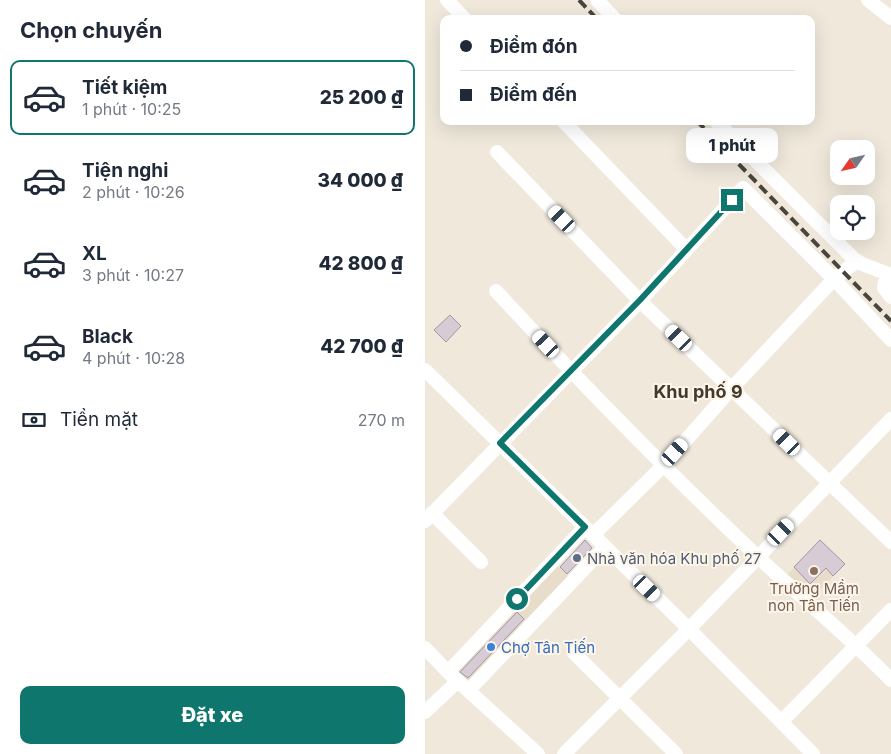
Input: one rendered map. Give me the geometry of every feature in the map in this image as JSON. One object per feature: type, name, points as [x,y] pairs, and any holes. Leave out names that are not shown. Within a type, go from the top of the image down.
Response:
[{"type":"street","points":[[447,0],[461,15]]},
{"type":"street","points":[[597,0],[611,15]]},
{"type":"street","points":[[868,0],[891,18]]},
{"type":"street","points":[[567,125],[686,249]]},
{"type":"street","points":[[720,125],[857,261],[891,275],[885,282],[884,288],[891,297]]},
{"type":"street","points":[[497,152],[640,300],[891,542]]},
{"type":"street","points":[[481,562],[429,517],[640,300],[743,188],[834,279],[891,340]]},
{"type":"street","points":[[458,681],[589,531],[664,465],[731,389],[834,279],[857,261]]},
{"type":"street","points":[[496,291],[570,371],[664,465],[757,556],[891,680]]},
{"type":"street","points":[[425,370],[782,721],[813,754]]},
{"type":"street","points":[[564,754],[689,629],[757,556],[891,419]]},
{"type":"street","points":[[425,712],[605,547]]},
{"type":"street","points":[[782,721],[891,610]]},
{"type":"street","points":[[425,648],[538,754]]},
{"type":"street","points":[[574,653],[676,754]]},
{"type":"shaded area","name":"Trường Mầm non Tân Tiến","points":[[820,540],[845,564],[812,598],[787,575]]},
{"type":"shaded area","name":"Chợ Tân Tiến","points":[[558,566],[569,577],[468,684],[455,671]]},
{"type":"building","points":[[450,315],[461,326],[446,342],[434,330]]},
{"type":"building","name":"Nhà văn hóa Khu phố 27","points":[[585,540],[592,548],[567,574],[560,567]]},
{"type":"building","name":"Trường Mầm non Tân Tiến","points":[[820,540],[845,564],[833,576],[826,568],[810,584],[794,567]]},
{"type":"building","points":[[517,612],[524,619],[468,678],[460,672]]},
{"type":"railway","points":[[579,0],[593,15]]},
{"type":"railway","points":[[701,125],[891,321]]},
{"type":"place","name":"Nhà văn hóa Khu phố 27","points":[[577,558]]},
{"type":"place","name":"Trường Mầm non Tân Tiến","points":[[814,571]]},
{"type":"place","name":"Chợ Tân Tiến","points":[[491,647]]},
{"type":"district","name":"Khu phố 9","points":[[698,391]]},
{"type":"route","points":[[517,599],[585,527],[500,443],[640,300],[732,200]]}]
